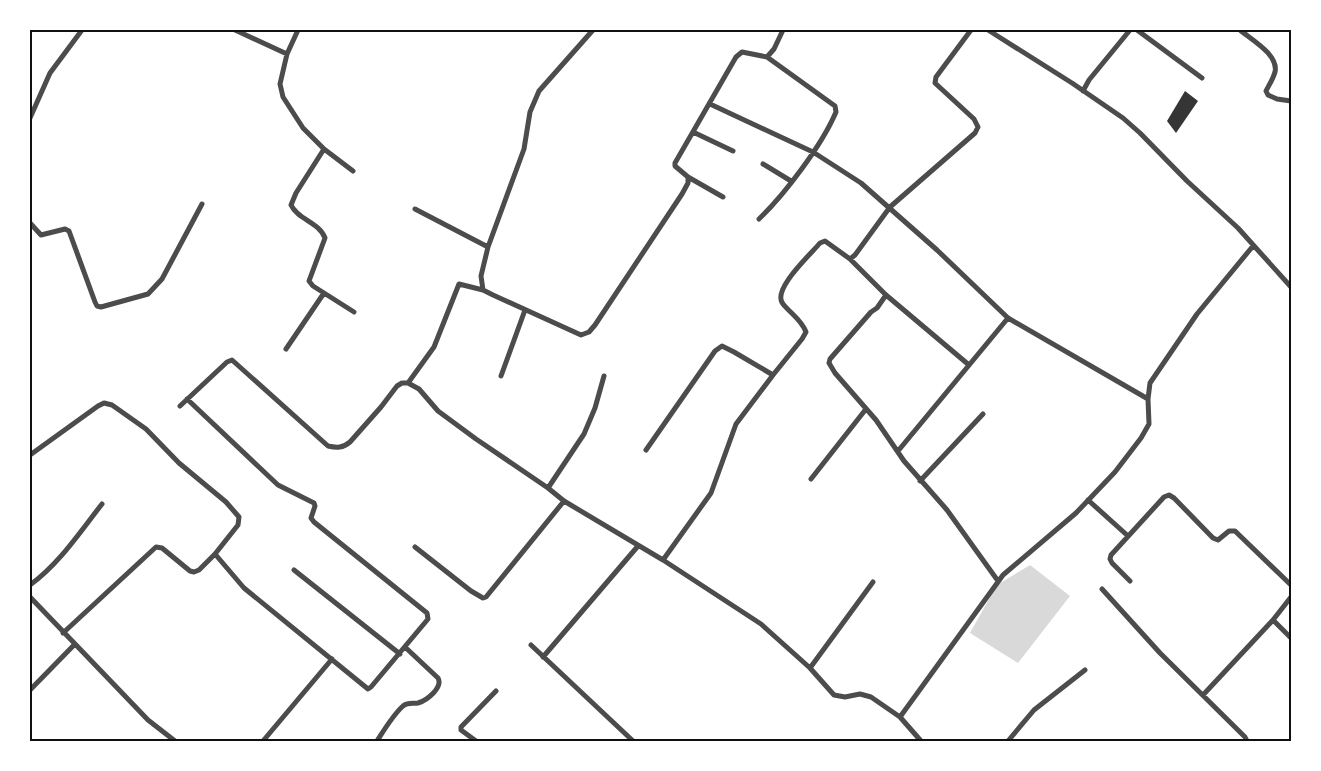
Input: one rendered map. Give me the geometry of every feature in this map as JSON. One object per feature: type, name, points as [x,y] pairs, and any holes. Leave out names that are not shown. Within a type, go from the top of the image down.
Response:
[{"type":"street","points":[[30,118],[50,73],[82,30]]},
{"type":"street","points":[[235,30],[287,54]]},
{"type":"street","points":[[298,30],[287,54],[280,84],[284,97],[303,128],[324,149],[353,172]]},
{"type":"street","points":[[483,290],[480,276],[488,247],[524,150],[530,112],[539,91],[593,30]]},
{"type":"street","points":[[767,57],[774,49],[783,30]]},
{"type":"street","points":[[850,259],[890,208],[975,134],[978,127],[974,119],[934,83],[936,77],[972,30]]},
{"type":"street","points":[[988,30],[1113,111],[1140,133],[1186,181],[1238,228],[1291,287]]},
{"type":"street","points":[[1083,91],[1089,80],[1130,30]]},
{"type":"street","points":[[1137,30],[1202,78]]},
{"type":"street","points":[[1240,30],[1269,54],[1274,61],[1275,71],[1266,91],[1268,95],[1277,99],[1291,100]]},
{"type":"street","points":[[723,197],[688,177],[675,166],[675,163],[736,57],[742,52],[767,57],[835,106],[836,112],[813,152],[773,206],[759,219]]},
{"type":"street","points":[[710,104],[813,152],[861,183],[1008,318],[1148,399]]},
{"type":"street","points":[[693,132],[733,151]]},
{"type":"street","points":[[324,149],[296,193],[291,205],[294,210],[318,227],[323,232],[325,238],[309,281],[313,286],[354,312]]},
{"type":"street","points":[[763,164],[791,181]]},
{"type":"street","points":[[408,382],[434,347],[459,284],[483,290],[581,334],[589,332],[682,194],[688,183],[688,177]]},
{"type":"street","points":[[30,223],[41,235],[64,229],[69,231],[95,302],[97,306],[101,307],[148,294],[156,286],[162,279],[202,204]]},
{"type":"street","points":[[415,209],[488,247]]},
{"type":"street","points":[[663,560],[711,493],[736,424],[806,332],[802,323],[782,303],[780,297],[784,286],[820,243],[825,241],[850,259],[886,296],[969,365]]},
{"type":"street","points":[[900,717],[1003,575],[1076,513],[1114,472],[1141,438],[1149,424],[1148,399],[1150,383],[1192,322],[1253,246]]},
{"type":"street","points":[[286,349],[324,293]]},
{"type":"street","points":[[886,296],[829,362],[835,373],[876,420],[920,481],[947,510],[998,581]]},
{"type":"street","points":[[501,376],[525,310]]},
{"type":"street","points":[[898,451],[1008,318]]},
{"type":"street","points":[[646,450],[715,351],[722,346],[773,375]]},
{"type":"street","points":[[180,406],[227,362],[232,360],[328,446],[337,448],[346,446],[397,386],[408,382],[419,389],[438,410],[476,439],[564,501],[663,560],[761,624],[810,668],[834,695],[845,697],[860,694],[871,697],[900,717],[921,741]]},
{"type":"street","points":[[548,488],[584,434],[595,408],[604,376]]},
{"type":"street","points":[[188,399],[278,485],[314,503],[315,506],[311,518],[314,522],[427,613],[428,620],[406,648],[372,687],[368,689],[244,588],[215,554]]},
{"type":"street","points":[[30,455],[98,406],[104,404],[112,405],[146,429],[179,463],[235,511],[239,517],[238,525],[200,570],[194,572],[190,570],[162,548],[156,547],[64,633]]},
{"type":"street","points":[[811,479],[866,409]]},
{"type":"street","points":[[920,481],[983,414]]},
{"type":"street","points":[[1130,581],[1112,564],[1111,555],[1164,497],[1169,495],[1213,538],[1218,540],[1229,531],[1235,531],[1291,585]]},
{"type":"street","points":[[1088,500],[1128,536]]},
{"type":"street","points":[[415,547],[471,591],[483,598],[486,597],[564,501]]},
{"type":"street","points":[[30,585],[56,562],[102,504]]},
{"type":"street","points":[[543,657],[638,546]]},
{"type":"street","points":[[294,570],[400,654]]},
{"type":"street","points":[[810,668],[873,582]]},
{"type":"street","points":[[1102,589],[1160,653],[1247,741]]},
{"type":"street","points":[[30,597],[148,720],[175,741]]},
{"type":"street","points":[[1203,695],[1273,620],[1291,597]]},
{"type":"street","points":[[1273,620],[1291,638]]},
{"type":"street","points":[[30,690],[74,645]]},
{"type":"street","points":[[531,645],[630,740]]},
{"type":"street","points":[[376,741],[401,708],[407,704],[416,704],[425,700],[439,686],[438,678],[406,648]]},
{"type":"street","points":[[264,741],[332,659]]},
{"type":"street","points":[[1008,741],[1034,710],[1085,670]]},
{"type":"street","points":[[476,741],[462,730],[461,727],[496,691]]},
{"type":"shaded area","points":[[1030,565],[1070,596],[1018,663],[970,633],[997,585]]},
{"type":"building","points":[[1185,91],[1198,101],[1176,133],[1167,121]]}]
